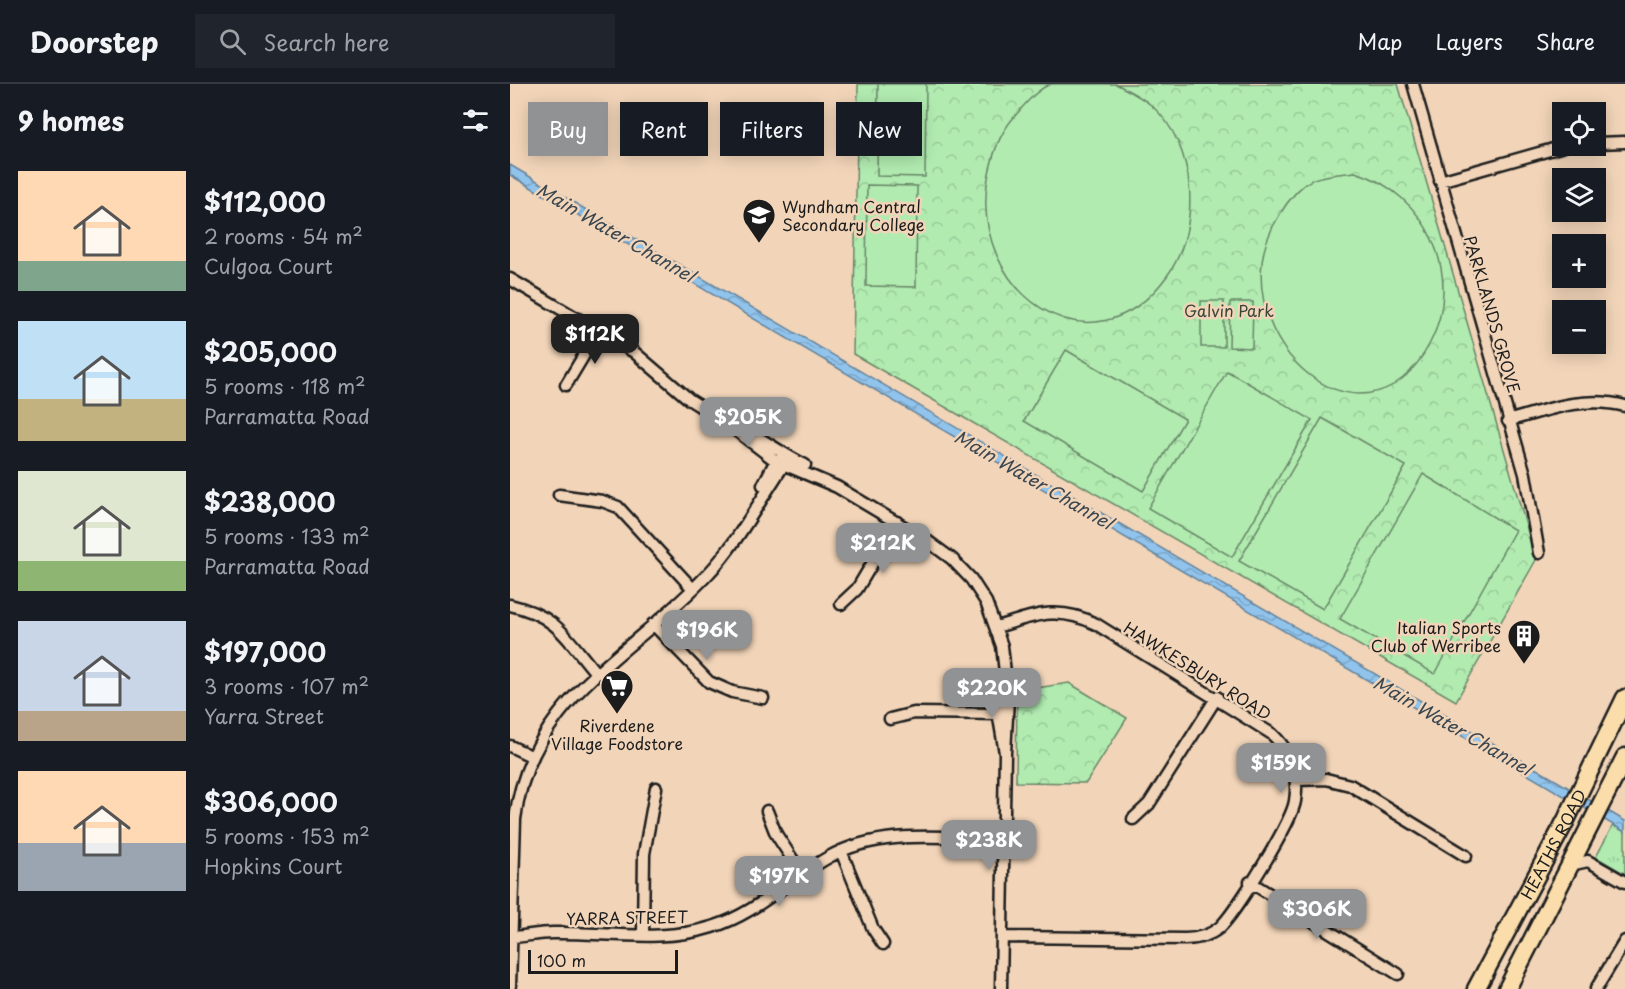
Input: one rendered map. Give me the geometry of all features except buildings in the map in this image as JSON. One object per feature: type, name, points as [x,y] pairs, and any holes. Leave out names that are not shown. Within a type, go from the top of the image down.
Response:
[{"type":"main road","name":"HEATHS ROAD","points":[[1476,989],[1566,820],[1625,698]]},
{"type":"main road","name":"HEATHS ROAD","points":[[1508,989],[1625,757]]},
{"type":"street","name":"PARKLANDS GROVE","points":[[1413,84],[1525,474],[1539,553]]},
{"type":"street","points":[[1606,142],[1625,142]]},
{"type":"street","points":[[1440,181],[1552,149]]},
{"type":"street","points":[[510,279],[634,352],[690,400],[725,422],[774,446],[781,460],[811,468],[837,487],[942,550],[962,569],[978,589],[997,627],[1004,659],[1005,684],[1002,714],[1005,753],[1001,989]]},
{"type":"street","points":[[566,385],[599,330]]},
{"type":"street","points":[[1508,421],[1566,404],[1586,402],[1625,406]]},
{"type":"street","points":[[511,985],[515,819],[520,788],[531,756],[559,712],[596,674],[693,589],[719,562],[754,508],[781,460]]},
{"type":"street","points":[[558,495],[602,501],[618,507],[693,589]]},
{"type":"street","points":[[841,604],[856,589],[897,522]]},
{"type":"street","points":[[510,605],[534,610],[548,618],[596,674]]},
{"type":"street","name":"HAWKESBURY ROAD","points":[[997,627],[1048,613],[1077,615],[1217,698],[1278,739],[1291,759],[1296,780],[1295,802],[1290,817],[1225,922],[1210,933],[1198,938],[1002,937]]},
{"type":"street","points":[[653,624],[710,682],[732,692],[763,698]]},
{"type":"street","points":[[1133,819],[1149,804],[1217,698]]},
{"type":"street","points":[[890,719],[914,713],[1002,714]]},
{"type":"street","points":[[510,746],[531,756]]},
{"type":"street","points":[[1296,780],[1326,779],[1350,785],[1466,856]]},
{"type":"street","points":[[643,934],[644,854],[656,788]]},
{"type":"street","points":[[766,810],[776,834],[802,874]]},
{"type":"street","name":"YARRA STREET","points":[[513,932],[688,933],[723,923],[841,851],[869,842],[893,839],[1003,839]]},
{"type":"street","points":[[841,851],[873,929],[883,944]]},
{"type":"street","points":[[1570,865],[1588,861],[1625,882]]},
{"type":"street","points":[[1251,882],[1398,974]]},
{"type":"street","points":[[1596,989],[1625,941]]},
{"type":"green space","name":"Galvin Park","points":[[858,84],[1398,84],[1536,560],[1456,701],[853,354],[857,156],[922,156],[922,102],[858,102]]},
{"type":"green space","points":[[878,84],[926,84],[925,177],[877,176],[877,156],[922,156],[922,102],[878,102]]},
{"type":"green space","points":[[1052,84],[1116,84],[1151,105],[1166,122],[1178,142],[1186,164],[1189,188],[1186,235],[1178,257],[1167,276],[1137,307],[1104,321],[1072,321],[1042,308],[1016,286],[997,255],[987,219],[988,178],[994,153],[1004,131],[1026,103],[1041,89]]},
{"type":"green space","points":[[1355,172],[1380,183],[1402,198],[1419,217],[1432,240],[1440,265],[1443,291],[1440,317],[1430,343],[1401,379],[1368,393],[1334,389],[1302,369],[1278,338],[1264,300],[1263,257],[1286,204],[1309,181],[1329,175]]},
{"type":"green space","points":[[867,185],[917,186],[916,287],[866,286]]},
{"type":"green space","points":[[1201,301],[1224,301],[1224,347],[1201,347]]},
{"type":"green space","points":[[1230,302],[1253,302],[1252,348],[1229,347]]},
{"type":"green space","points":[[1066,350],[1185,419],[1143,491],[1024,421]]},
{"type":"green space","points":[[1227,371],[1312,420],[1232,557],[1148,508]]},
{"type":"green space","points":[[1322,418],[1406,466],[1323,609],[1239,561]]},
{"type":"green space","points":[[1423,474],[1515,530],[1435,674],[1340,619]]},
{"type":"green space","points":[[1069,683],[1127,718],[1086,783],[1016,782],[1017,691]]},
{"type":"green space","points":[[1613,825],[1625,832],[1625,874],[1596,857]]},
{"type":"water","name":"Main Water Channel","points":[[510,165],[1625,821],[1625,832],[510,175]]},
{"type":"place","name":"Wyndham Central Secondary College","points":[[759,244]]},
{"type":"place","name":"Italian Sports Club of Werribee","points":[[1524,665]]},
{"type":"place","name":"Riverdene Village Foodstore","points":[[617,715]]}]
